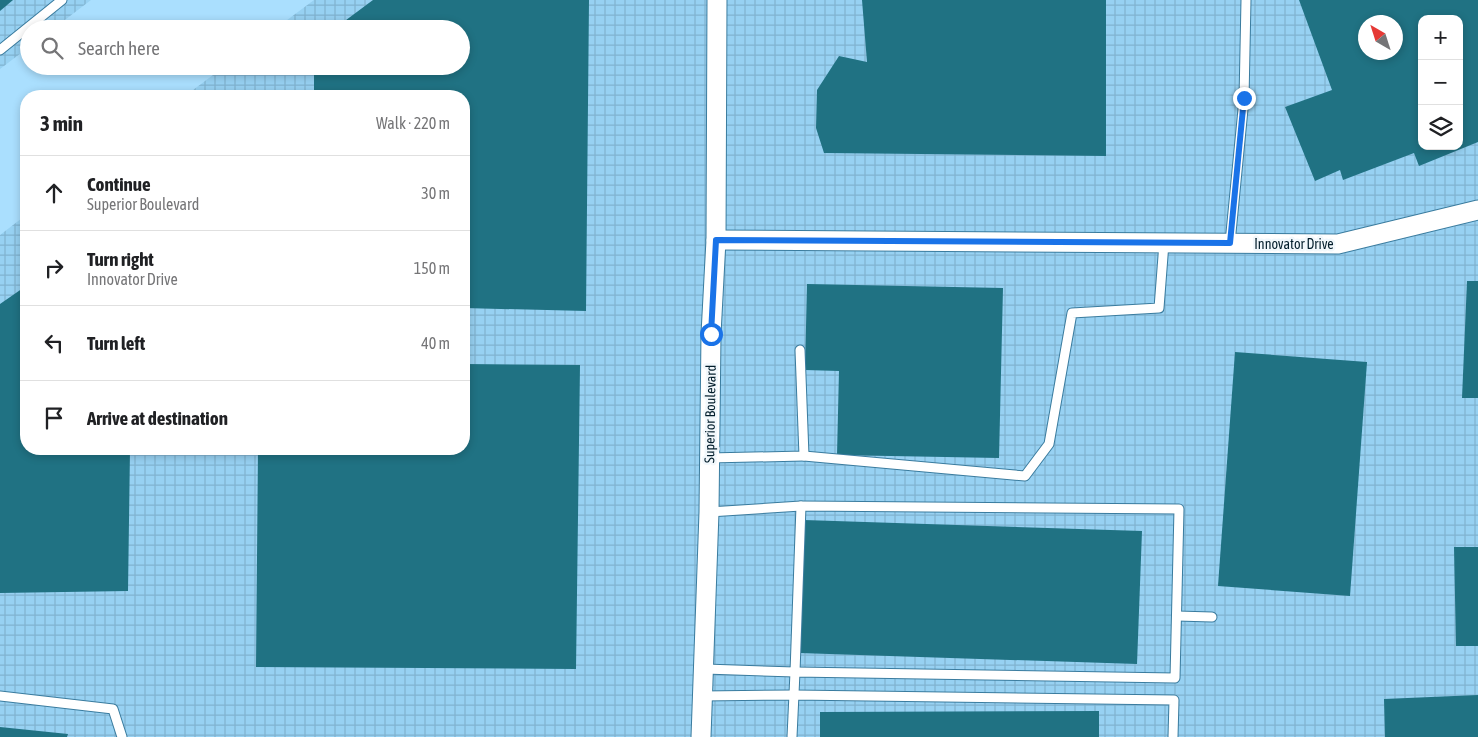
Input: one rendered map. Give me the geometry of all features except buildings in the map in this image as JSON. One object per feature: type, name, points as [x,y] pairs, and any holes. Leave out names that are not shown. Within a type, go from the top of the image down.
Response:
[{"type":"street","name":"Superior Boulevard","points":[[701,737],[710,512],[711,334],[716,240],[717,0]]},
{"type":"street","name":"Innovator Drive","points":[[716,240],[1338,244],[1478,210]]},
{"type":"lane","points":[[37,20],[62,0]]},
{"type":"lane","points":[[1230,243],[1244,98],[1246,0]]},
{"type":"lane","points":[[0,50],[20,34]]},
{"type":"lane","points":[[709,458],[804,456],[1025,476],[1049,444],[1072,313],[1159,308],[1164,243]]},
{"type":"lane","points":[[800,350],[804,456]]},
{"type":"lane","points":[[705,669],[1175,678],[1177,616],[1179,509],[801,506],[710,512]]},
{"type":"lane","points":[[792,737],[801,506]]},
{"type":"lane","points":[[1177,616],[1212,617]]},
{"type":"lane","points":[[702,696],[794,695],[1174,700],[1173,737]]},
{"type":"lane","points":[[0,696],[113,709],[122,737]]},
{"type":"shaded area","points":[[0,0],[91,0],[65,20],[20,20],[20,54],[0,69]]},
{"type":"shaded area","points":[[314,0],[1478,0],[1478,737],[0,737],[0,235],[20,220],[20,455],[470,455],[470,90],[193,90],[213,75],[470,75],[470,20],[287,20]]},
{"type":"route","points":[[711,334],[716,240],[1230,243],[1244,98]]}]
